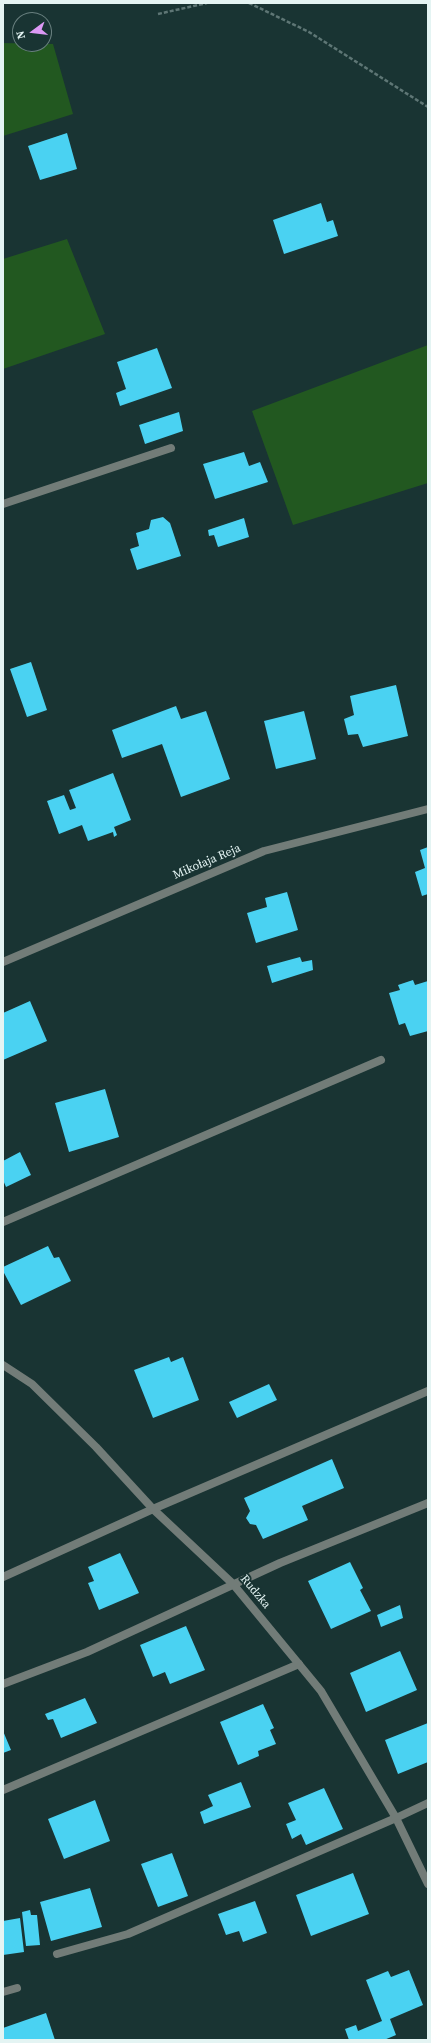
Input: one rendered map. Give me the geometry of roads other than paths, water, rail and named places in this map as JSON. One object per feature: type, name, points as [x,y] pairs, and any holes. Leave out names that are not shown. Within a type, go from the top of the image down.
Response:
[{"type":"street","points":[[3,504],[172,448]]},
{"type":"street","name":"Mikołaja Reja","points":[[3,962],[264,850],[428,808]]},
{"type":"street","points":[[3,1222],[381,1060]]},
{"type":"street","name":"Rudzka","points":[[3,1365],[32,1384],[96,1447],[154,1509],[234,1584],[321,1691],[396,1818],[428,1884]]},
{"type":"street","points":[[3,1577],[154,1509],[428,1391]]},
{"type":"street","points":[[3,1684],[87,1652],[234,1584],[428,1504]]},
{"type":"street","points":[[3,1790],[299,1664]]},
{"type":"street","points":[[57,1954],[128,1934],[428,1803]]},
{"type":"street","points":[[3,1992],[17,1988]]}]
